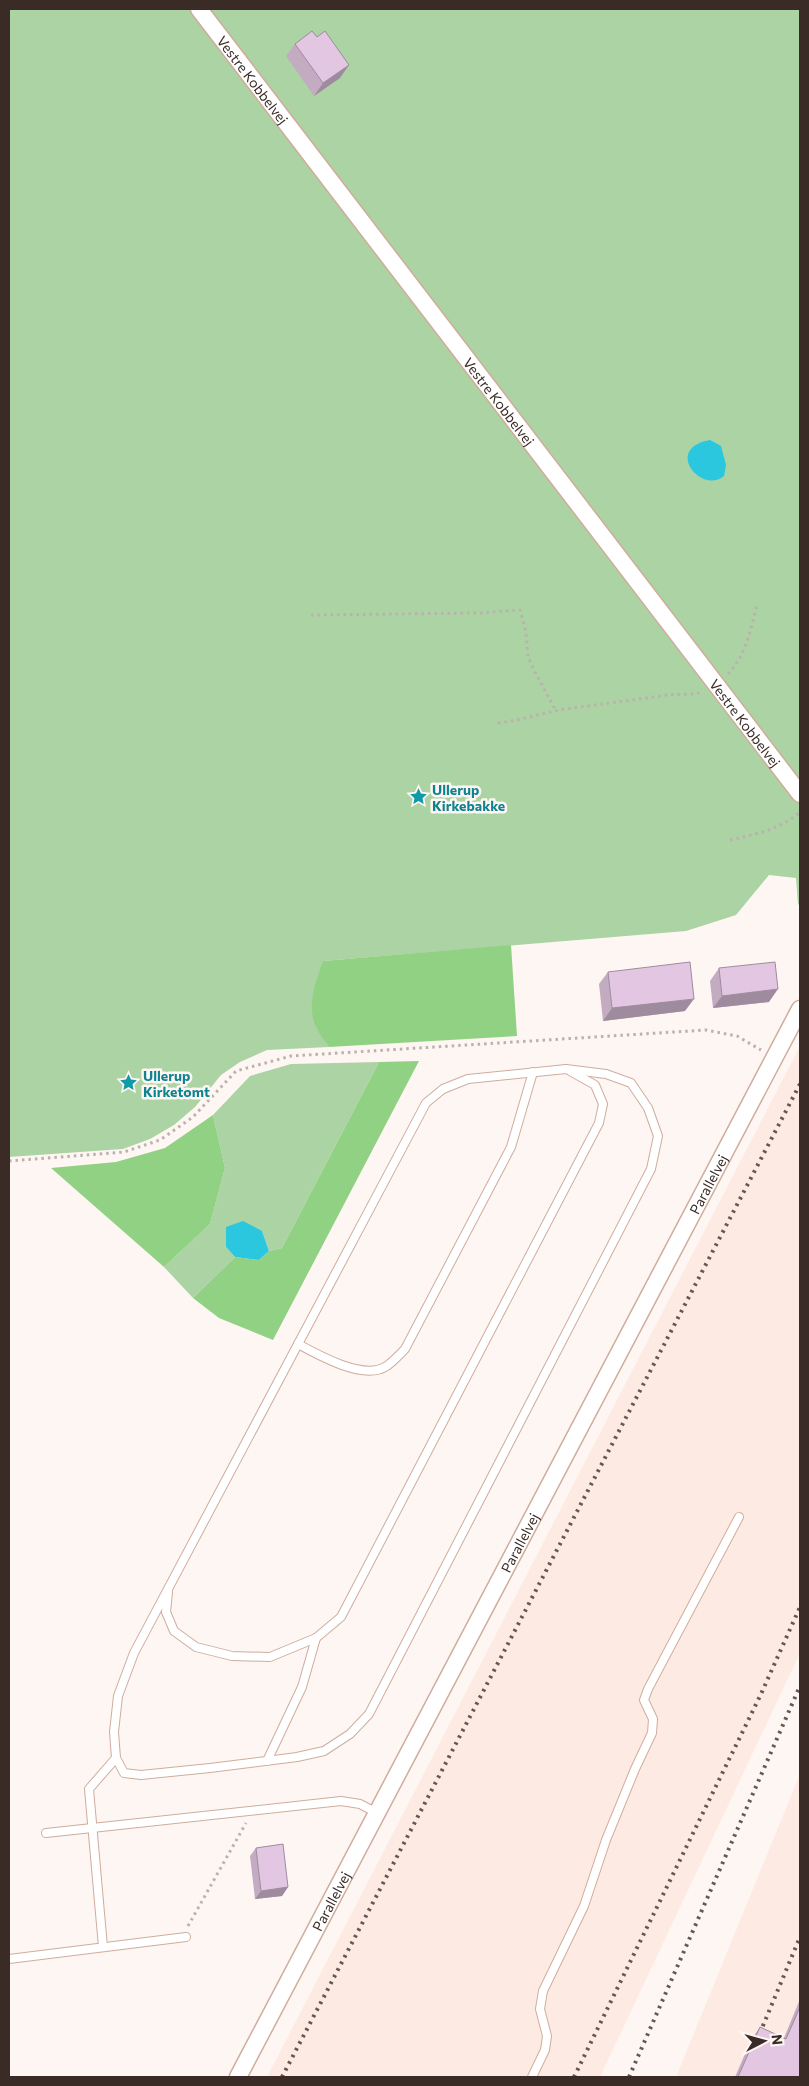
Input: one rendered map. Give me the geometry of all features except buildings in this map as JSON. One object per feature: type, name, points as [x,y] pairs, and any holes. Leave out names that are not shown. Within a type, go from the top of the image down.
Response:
[{"type":"street","name":"Vestre Kobbelvej","points":[[199,9],[800,794]]},
{"type":"street","name":"Parallelvej","points":[[238,2077],[257,2031],[377,1813],[800,1009]]},
{"type":"lane","points":[[168,1588],[166,1612],[174,1631],[196,1647],[232,1656],[270,1657],[316,1638],[341,1617],[600,1122],[603,1104],[596,1085],[566,1069]]},
{"type":"lane","points":[[566,1069],[606,1074],[631,1083],[648,1108],[658,1136],[651,1169],[369,1714],[350,1734],[324,1751],[267,1761],[141,1775],[124,1773],[116,1758],[114,1732],[118,1696],[134,1653],[426,1103],[443,1089],[468,1079],[532,1072],[566,1069]]},
{"type":"lane","points":[[298,1344],[330,1361],[360,1371],[384,1368],[405,1349],[511,1148],[532,1072]]},
{"type":"lane","points":[[532,2077],[545,2050],[547,2036],[540,2009],[543,1991],[584,1906],[606,1840],[652,1733],[653,1719],[644,1700],[648,1689],[739,1517]]},
{"type":"lane","points":[[267,1761],[302,1687],[316,1638]]},
{"type":"lane","points":[[103,1947],[89,1789],[116,1758]]},
{"type":"lane","points":[[46,1833],[341,1801],[360,1804],[377,1813]]},
{"type":"lane","points":[[9,1958],[183,1937]]},
{"type":"path","points":[[498,723],[522,720],[556,711],[662,696],[696,694],[708,690],[730,672],[741,657],[749,637],[757,604]]},
{"type":"path","points":[[311,615],[479,613],[520,610],[526,632],[528,657],[534,672],[556,711]]},
{"type":"path","points":[[730,840],[771,831],[788,822],[800,812]]},
{"type":"path","points":[[9,1161],[124,1152],[160,1140],[192,1117],[236,1071],[291,1056],[706,1030],[737,1036],[775,1057]]},
{"type":"path","points":[[183,1937],[253,1811]]},
{"type":"shaded area","points":[[800,1046],[800,1653],[600,2077],[267,2077]]},
{"type":"shaded area","points":[[800,1774],[800,2077],[676,2077]]},
{"type":"green space","points":[[9,9],[800,9],[800,906],[798,904],[796,878],[769,875],[736,915],[686,931],[323,961],[316,1027],[329,1047],[267,1050],[240,1062],[221,1075],[195,1107],[174,1125],[150,1139],[123,1149],[9,1157]]},
{"type":"green space","points":[[511,945],[517,1036],[329,1047],[316,1027],[313,1019],[312,1002],[315,985],[323,961]]},
{"type":"green space","points":[[419,1061],[273,1340],[219,1318],[193,1298],[235,1257],[259,1260],[269,1251],[282,1248],[379,1062]]},
{"type":"green space","points":[[379,1062],[282,1248],[269,1251],[262,1231],[226,1247],[235,1257],[193,1298],[164,1267],[210,1224],[225,1168],[213,1115],[250,1076],[291,1064]]},
{"type":"green space","points":[[213,1115],[225,1168],[210,1224],[164,1267],[51,1168],[116,1162],[165,1148]]},
{"type":"water","points":[[710,440],[721,446],[726,465],[724,476],[715,480],[706,480],[697,475],[691,468],[688,460],[689,452],[696,445]]},
{"type":"water","points":[[243,1221],[262,1231],[269,1251],[259,1260],[235,1257],[226,1247],[226,1227]]},
{"type":"railway","points":[[282,2077],[800,1084]]},
{"type":"railway","points":[[574,2077],[761,1694],[800,1607]]},
{"type":"railway","points":[[629,2077],[800,1686]]},
{"type":"railway","points":[[757,2040],[800,1937]]},
{"type":"place","name":"Ullerup Kirkebakke","points":[[418,797]]},
{"type":"place","name":"Ullerup Kirketomt","points":[[129,1083]]}]
